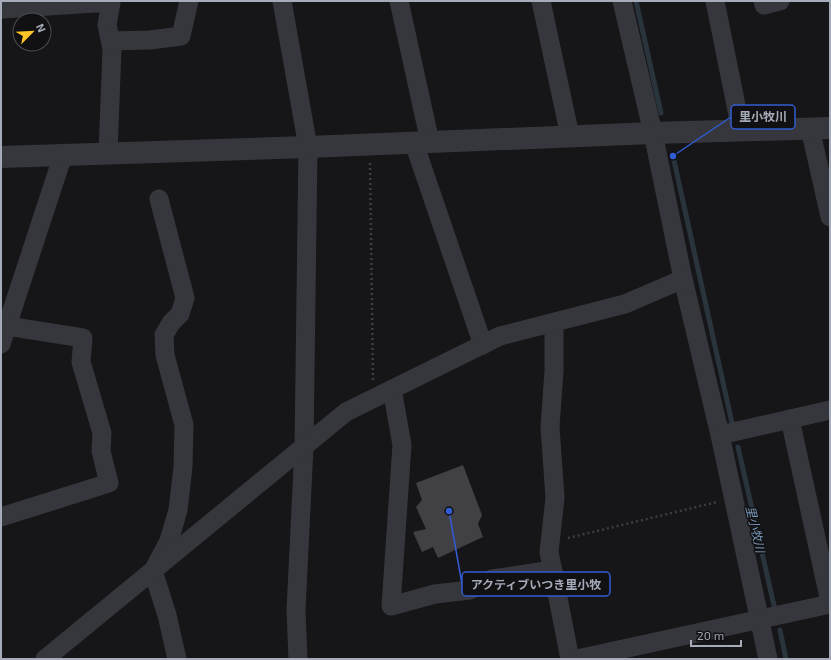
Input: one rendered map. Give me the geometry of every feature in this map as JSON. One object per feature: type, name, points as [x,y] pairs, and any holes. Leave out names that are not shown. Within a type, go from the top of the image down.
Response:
[{"type":"street","points":[[111,41],[150,40],[181,36],[189,1]]},
{"type":"street","points":[[282,1],[308,147],[304,447],[296,610],[298,659]]},
{"type":"street","points":[[399,1],[422,142],[483,344]]},
{"type":"street","points":[[541,1],[570,136]]},
{"type":"street","points":[[622,1],[653,133],[683,279],[720,435],[768,659]]},
{"type":"street","points":[[715,1],[741,130]]},
{"type":"street","points":[[764,1],[764,5],[780,1]]},
{"type":"street","points":[[1,9],[111,2],[107,25],[112,49],[108,153]]},
{"type":"street","points":[[1,157],[820,128],[830,217]]},
{"type":"street","points":[[1,344],[63,155]]},
{"type":"street","points":[[159,199],[185,298],[180,314],[171,323],[164,335],[165,355],[184,425],[183,468],[178,510],[169,541],[153,571],[167,615],[177,659]]},
{"type":"street","points":[[45,659],[346,412],[500,336],[625,304],[683,279]]},
{"type":"street","points":[[554,323],[554,371],[550,427],[555,498],[549,552],[570,659]]},
{"type":"street","points":[[1,517],[109,483],[101,451],[102,433],[81,362],[83,338],[7,326]]},
{"type":"street","points":[[392,388],[402,445],[391,606],[435,594],[470,590],[492,579],[553,570]]},
{"type":"street","points":[[720,435],[830,410]]},
{"type":"street","points":[[585,658],[830,603],[790,419]]},
{"type":"path","points":[[370,144],[373,398]]},
{"type":"path","points":[[550,542],[733,498]]},
{"type":"building","points":[[463,465],[482,515],[478,524],[483,537],[438,558],[433,547],[422,552],[413,532],[426,529],[416,507],[422,500],[416,483]]},
{"type":"waterway","name":"里小牧川","points":[[636,1],[661,113]]},
{"type":"waterway","name":"里小牧川","points":[[673,156],[732,423]]},
{"type":"waterway","name":"里小牧川","points":[[738,447],[775,610]]},
{"type":"waterway","name":"里小牧川","points":[[780,630],[786,659]]},
{"type":"place","name":"里小牧川","points":[[673,156]]},
{"type":"place","name":"アクティブいつき里小牧","points":[[449,511]]}]
